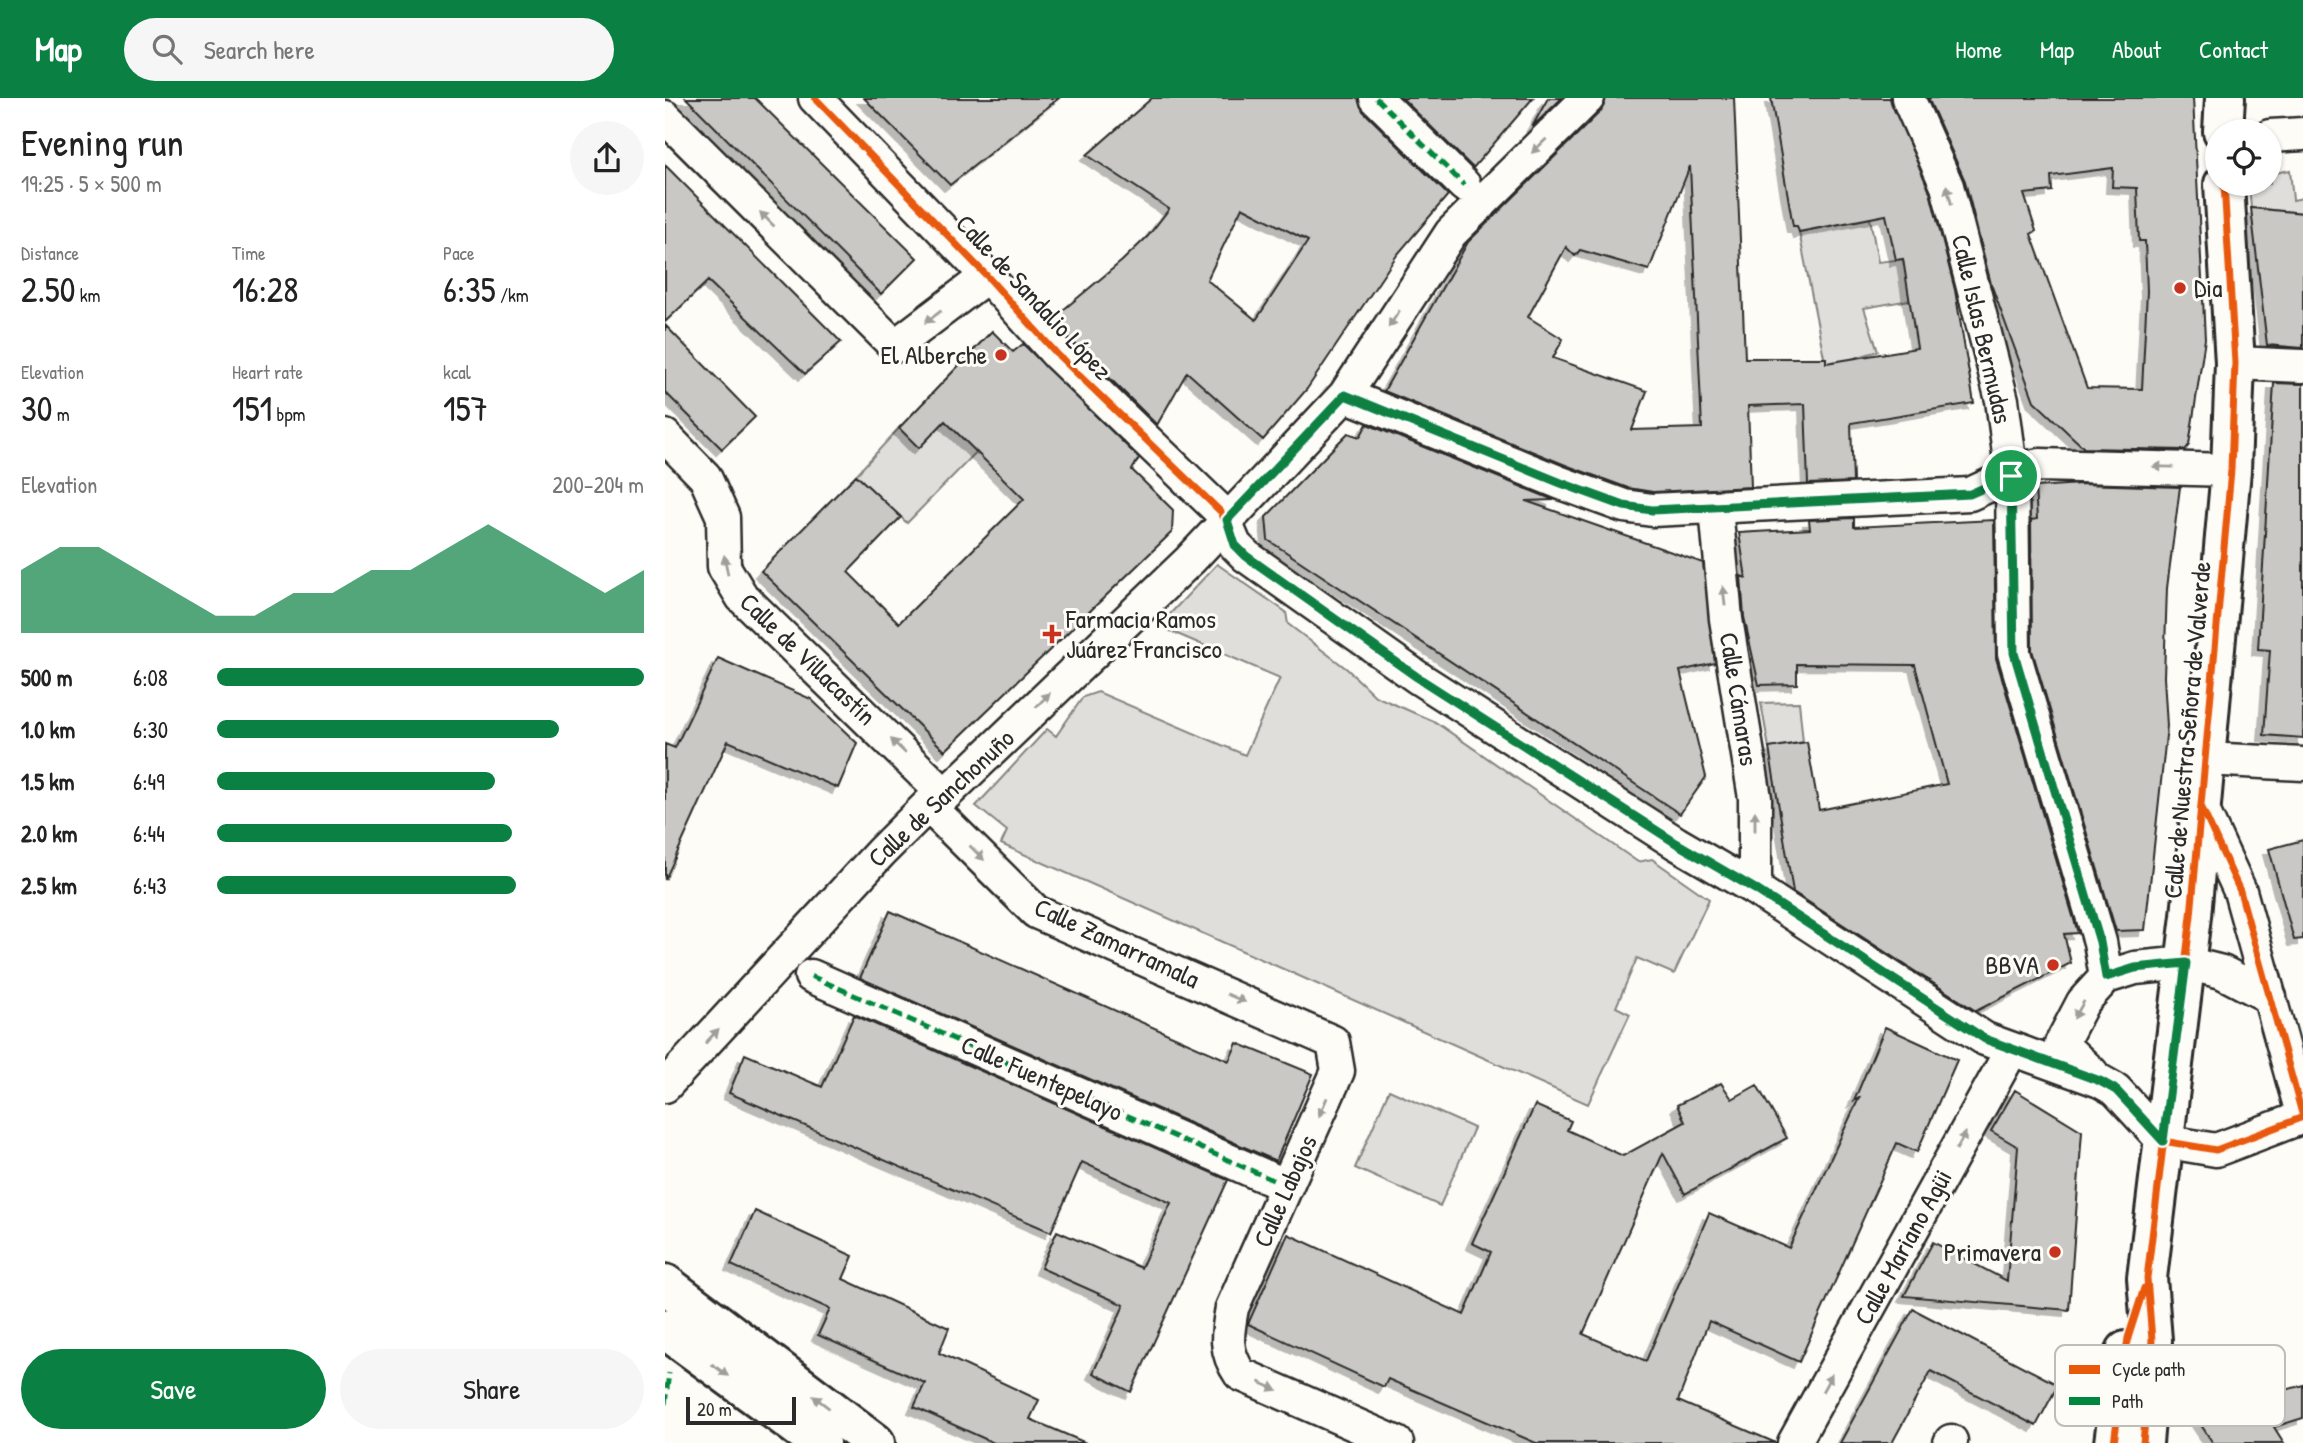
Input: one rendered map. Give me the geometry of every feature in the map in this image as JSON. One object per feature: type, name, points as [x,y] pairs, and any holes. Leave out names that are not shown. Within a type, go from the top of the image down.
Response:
[{"type":"main road","points":[[2224,119],[2225,98]]},
{"type":"main road","name":"Calle de Nuestra Señora de Valverde","points":[[2127,1345],[2147,1278],[2186,963],[2231,470],[2235,363],[2225,196]]},
{"type":"main road","name":"Calle de Nuestra Señora de Valverde","points":[[2147,1278],[2153,1345]]},
{"type":"main road","points":[[665,1284],[875,1443]]},
{"type":"main road","points":[[665,1329],[820,1443]]},
{"type":"street","name":"Calle de Sandalio López","points":[[815,98],[987,276],[1058,355],[1227,520]]},
{"type":"street","points":[[1376,98],[1464,185]]},
{"type":"street","name":"Calle de Sanchonuño","points":[[665,1086],[937,800],[1227,520],[1345,395],[1451,233],[1588,98]]},
{"type":"street","name":"Calle Islas Bermudas","points":[[1908,98],[1947,186],[2003,400],[2011,476],[2014,653],[2100,942],[2106,977]]},
{"type":"street","name":"Calle de Sandalio López","points":[[665,117],[895,346],[987,276]]},
{"type":"street","points":[[2282,135],[2303,134]]},
{"type":"street","points":[[2235,363],[2303,366]]},
{"type":"street","points":[[1345,395],[1624,506],[1652,510],[1970,494],[2041,465],[2231,470]]},
{"type":"street","name":"Calle de Villacastín","points":[[665,436],[705,478],[723,517],[724,567],[742,597],[937,800]]},
{"type":"street","name":"Calle Cámaras","points":[[1716,508],[1726,619],[1755,798],[1755,889]]},
{"type":"street","points":[[1227,520],[1235,545],[1246,556],[1417,677],[1676,843],[1755,889],[1985,1039],[2011,1051],[2100,1081],[2116,1090],[2163,1141],[2216,1150],[2303,1117],[2240,891],[2201,806]]},
{"type":"street","points":[[2205,759],[2303,764]]},
{"type":"street","name":"Calle Zamarramala","points":[[937,800],[1036,912],[1333,1042]]},
{"type":"street","points":[[2100,1081],[2060,1044],[2083,1002],[2106,977],[2135,968],[2186,963],[2222,972],[2270,997]]},
{"type":"street","name":"Calle Fuentepelayo","points":[[811,976],[1273,1180]]},
{"type":"street","name":"Calle Labajos","points":[[1333,1042],[1338,1071],[1232,1308],[1226,1340],[1229,1358],[1240,1374],[1397,1443]]},
{"type":"street","name":"Calle Mariano Agüi","points":[[1794,1443],[2011,1051]]},
{"type":"shaded area","points":[[2290,170],[2293,200],[2303,198],[2303,213],[2251,208],[2250,196],[2282,196],[2282,172]]},
{"type":"shaded area","points":[[1870,218],[1878,262],[1947,254],[1955,292],[1864,308],[1878,351],[1826,367],[1799,232]]},
{"type":"shaded area","points":[[959,406],[991,437],[907,523],[856,475],[899,428]]},
{"type":"shaded area","points":[[1217,564],[1286,612],[1288,624],[1347,669],[1375,696],[1435,722],[1638,862],[1652,859],[1709,899],[1674,974],[1637,958],[1616,1007],[1630,1014],[1588,1104],[1001,844],[1007,831],[976,806],[1047,729],[1056,736],[1083,697],[1098,692],[1245,755],[1280,678],[1168,630],[1169,615]]},
{"type":"shaded area","points":[[1799,702],[1803,742],[1769,748],[1761,703]]},
{"type":"shaded area","points":[[1389,1090],[1474,1128],[1440,1206],[1355,1168]]},
{"type":"building","points":[[686,98],[755,98],[917,258],[881,294]]},
{"type":"building","points":[[864,98],[1059,98],[950,185]]},
{"type":"building","points":[[1152,98],[1358,98],[1363,111],[1448,195],[1397,255],[1307,389],[1263,440],[1187,372],[1157,425],[1051,320],[1122,261],[1148,236],[1169,209],[1087,155]],"holes":[[[1242,207],[1308,241],[1256,320],[1207,280]]]},
{"type":"building","points":[[1402,98],[1533,98],[1473,168]]},
{"type":"building","points":[[1548,98],[1562,98],[1532,127]]},
{"type":"building","points":[[1606,98],[1734,98],[1745,358],[1826,358],[1826,363],[1917,348],[1903,259],[1896,260],[1886,215],[1799,232],[1797,226],[1793,226],[1771,98],[1890,98],[1930,192],[1955,290],[1974,403],[1851,423],[1853,482],[1808,484],[1805,404],[1748,406],[1751,487],[1653,492],[1628,488],[1568,466],[1384,391],[1468,242],[1601,111]],"holes":[[[1690,166],[1702,428],[1632,430],[1647,391],[1553,358],[1563,339],[1528,317],[1566,247],[1575,256],[1580,250],[1649,270]]]},
{"type":"building","points":[[1928,98],[2193,98],[2205,339],[2189,445],[2185,450],[2084,448],[2034,401],[1991,284],[1965,181]],"holes":[[[2113,168],[2112,187],[2137,188],[2139,241],[2145,241],[2147,291],[2142,389],[2087,388],[2031,234],[2036,231],[2024,194],[2052,191],[2051,176]]]},
{"type":"building","points":[[665,165],[841,342],[805,374],[708,281],[665,322]]},
{"type":"building","points":[[2251,208],[2303,213],[2303,348],[2267,345]]},
{"type":"building","points":[[665,325],[755,417],[722,449],[665,392]]},
{"type":"building","points":[[992,331],[1013,352],[1023,344],[1139,458],[1132,470],[1173,510],[1172,532],[945,751],[761,571],[856,475],[901,517],[848,572],[899,623],[1024,499],[945,421],[919,448],[899,428]]},
{"type":"building","points":[[2274,383],[2303,384],[2303,738],[2264,735],[2270,650],[2258,649]]},
{"type":"building","points":[[1367,424],[1554,500],[1526,501],[1703,563],[1715,663],[1680,671],[1706,777],[1680,814],[1268,540],[1266,517],[1348,433],[1360,437]]},
{"type":"building","points":[[2081,484],[2180,487],[2167,588],[2164,677],[2167,726],[2145,930],[2116,931],[2032,650],[2031,520],[2037,519],[2035,487]]},
{"type":"building","points":[[1854,518],[1854,527],[1994,520],[1996,658],[2078,933],[2064,934],[2071,963],[1976,1011],[1793,892],[1769,748],[1807,742],[1819,810],[1947,784],[1915,665],[1797,664],[1797,684],[1759,685],[1744,617],[1741,576],[1746,578],[1739,533],[1810,529],[1809,520]]},
{"type":"building","points":[[718,658],[811,699],[857,743],[838,788],[728,741],[665,880],[665,744],[675,748]]},
{"type":"building","points":[[2303,840],[2303,939],[2294,940],[2269,849]]},
{"type":"building","points":[[890,911],[1229,1061],[1237,1043],[1313,1074],[1276,1161],[860,978]]},
{"type":"building","points":[[854,1015],[1228,1180],[1131,1392],[1093,1373],[1124,1305],[1041,1268],[1057,1231],[1141,1268],[1171,1203],[1082,1162],[1051,1232],[729,1093],[745,1054],[822,1087]]},
{"type":"building","points":[[1885,1027],[1957,1060],[1917,1152],[1897,1143],[1799,1362],[1709,1321],[1678,1401],[1776,1443],[1536,1443],[1388,1379],[1384,1387],[1248,1324],[1288,1234],[1464,1315],[1491,1252],[1472,1243],[1535,1105],[1571,1121],[1567,1130],[1623,1156],[1685,1122],[1677,1105],[1721,1083],[1732,1099],[1757,1085],[1787,1138],[1685,1194],[1663,1153],[1583,1334],[1646,1361],[1709,1213],[1789,1248],[1859,1098],[1854,1101]]},
{"type":"building","points":[[2015,1090],[2082,1131],[2069,1310],[1904,1296],[1933,1242],[2007,1281],[2018,1147],[1991,1131]]},
{"type":"building","points":[[755,1211],[853,1256],[843,1279],[949,1328],[939,1353],[1039,1400],[1030,1419],[1086,1443],[994,1443],[914,1407],[925,1383],[818,1335],[830,1309],[731,1265]]},
{"type":"building","points":[[1913,1309],[2055,1383],[2055,1391],[2036,1426],[1931,1371],[1892,1443],[1840,1443]]},
{"type":"building","points":[[2303,1385],[2303,1418],[2285,1424],[2285,1390]]},
{"type":"building","points":[[2202,1426],[2277,1426],[2274,1427],[2284,1443],[2213,1443]]},
{"type":"marked path","points":[[1376,98],[1464,185]]},
{"type":"marked path","points":[[811,976],[1273,1180]]},
{"type":"marked path","points":[[665,1404],[669,1373]]},
{"type":"cycle path","points":[[815,98],[987,276],[1058,355],[1221,512],[1235,545],[1246,556],[1417,677],[1676,843],[1755,889],[1985,1039],[2100,1081],[2116,1090],[2163,1141],[2216,1150],[2303,1117],[2240,891],[2201,806]]},
{"type":"cycle path","points":[[2152,1345],[2147,1278],[2191,916],[2231,470],[2235,363],[2225,196]]},
{"type":"cycle path","points":[[2127,1345],[2144,1288]]},
{"type":"cycle path","points":[[2114,1443],[2116,1426]]},
{"type":"cycle path","points":[[2143,1443],[2144,1426]]},
{"type":"place","name":"Dia","points":[[2180,288]]},
{"type":"place","name":"El Alberche","points":[[1001,355]]},
{"type":"place","name":"Farmacia Ramos Juárez Francisco","points":[[1052,634]]},
{"type":"place","name":"BBVA","points":[[2053,965]]},
{"type":"place","name":"Primavera","points":[[2055,1252]]},
{"type":"route","points":[[1345,395],[1561,483],[1624,506],[1652,510],[1970,494],[2011,476],[2014,653],[2100,942],[2106,977],[2135,968],[2186,963],[2163,1141],[2116,1090],[2100,1081],[2011,1051],[1985,1039],[1755,889],[1676,843],[1417,677],[1246,556],[1235,545],[1227,520],[1345,395]]}]
